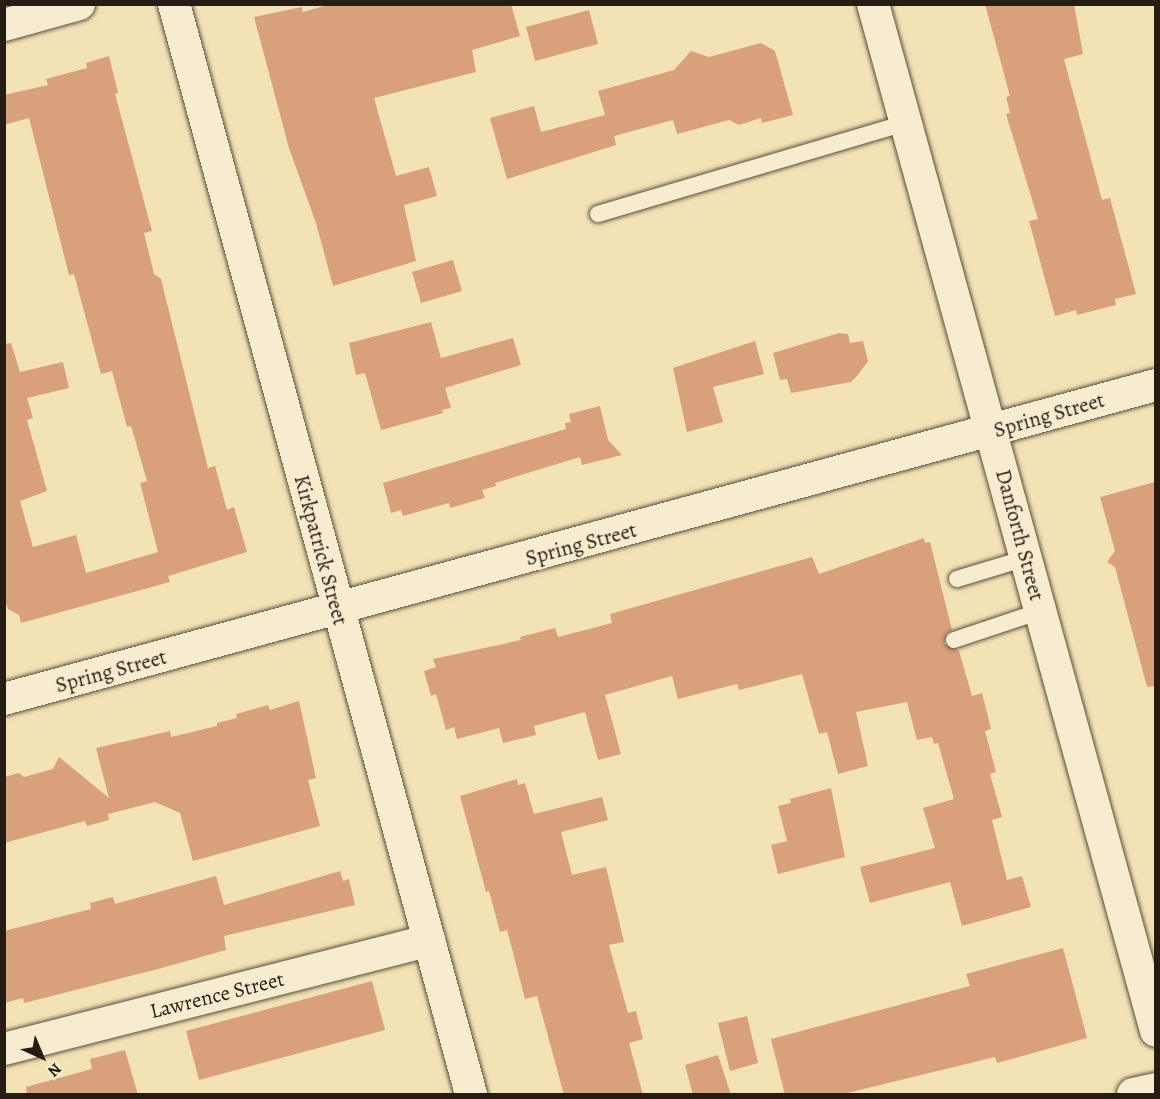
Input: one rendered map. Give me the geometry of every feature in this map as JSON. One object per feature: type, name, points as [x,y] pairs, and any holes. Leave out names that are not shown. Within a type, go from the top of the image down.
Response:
[{"type":"street","points":[[4,25],[79,4]]},
{"type":"street","name":"Kirkpatrick Street","points":[[174,4],[337,611],[471,1095]]},
{"type":"street","name":"Danforth Street","points":[[873,4],[1155,1031]]},
{"type":"street","name":"Spring Street","points":[[4,699],[337,611],[1155,385]]},
{"type":"street","name":"Lawrence Street","points":[[4,1049],[429,941]]},
{"type":"street","points":[[1133,1095],[1155,1089]]},
{"type":"lane","points":[[598,214],[906,123]]},
{"type":"lane","points":[[957,579],[1026,558]]},
{"type":"lane","points":[[954,640],[1041,611]]},
{"type":"building","points":[[331,4],[511,4],[520,36],[472,50],[476,72],[374,98],[396,176],[429,167],[437,196],[404,205],[416,261],[333,286],[316,223],[289,148],[254,17],[302,7],[303,12]]},
{"type":"building","points":[[985,4],[1074,4],[1083,54],[1064,59],[1102,200],[1110,198],[1136,294],[1115,299],[1116,305],[1077,315],[1076,310],[1055,316],[1029,221],[1038,219],[1006,114],[1010,113],[1006,97],[1010,96]]},
{"type":"building","points":[[589,10],[598,44],[535,61],[526,27]]},
{"type":"building","points":[[761,43],[775,51],[793,115],[762,123],[761,118],[739,125],[729,120],[677,134],[673,120],[614,136],[616,145],[507,179],[490,118],[534,106],[541,132],[605,115],[598,91],[674,70],[691,51],[709,57]]},
{"type":"building","points":[[109,56],[118,93],[115,94],[152,231],[144,233],[154,274],[161,279],[208,468],[215,466],[227,510],[234,507],[247,552],[168,576],[170,582],[21,623],[19,615],[8,609],[4,597],[4,344],[11,343],[20,372],[63,362],[69,388],[27,398],[33,418],[27,420],[47,491],[20,501],[33,547],[76,535],[86,573],[158,552],[140,483],[147,481],[131,426],[127,427],[112,371],[101,374],[74,274],[69,275],[29,118],[4,125],[4,95],[48,85],[46,79],[87,68],[86,63]]},
{"type":"building","points":[[453,260],[462,291],[421,303],[412,272]]},
{"type":"building","points":[[431,322],[441,358],[513,338],[521,365],[445,388],[451,408],[442,410],[443,413],[381,430],[365,373],[356,375],[349,343]]},
{"type":"building","points":[[839,333],[848,334],[850,343],[863,341],[868,361],[857,376],[851,382],[791,393],[787,379],[780,380],[773,353]]},
{"type":"building","points":[[755,341],[764,374],[713,387],[723,422],[687,432],[673,368]]},
{"type":"building","points":[[600,406],[608,440],[622,455],[582,465],[580,457],[495,483],[496,486],[482,490],[485,498],[450,508],[449,503],[403,516],[401,510],[391,513],[383,483],[566,429],[565,423],[571,422],[569,414]]},
{"type":"building","points":[[1155,482],[1155,686],[1147,687],[1115,567],[1107,562],[1115,551],[1100,497]]},
{"type":"building","points":[[924,538],[925,543],[930,542],[952,630],[946,634],[944,644],[959,651],[972,696],[982,693],[991,729],[985,731],[996,772],[990,774],[1002,817],[992,820],[1007,880],[1022,876],[1031,907],[962,926],[950,882],[870,903],[860,867],[935,848],[923,808],[954,799],[938,743],[934,744],[932,737],[917,740],[907,702],[856,712],[868,766],[838,774],[827,732],[819,734],[802,674],[739,690],[737,684],[678,699],[672,676],[605,695],[621,754],[598,760],[585,712],[534,726],[536,735],[503,743],[499,728],[457,739],[454,727],[446,730],[436,694],[431,696],[424,671],[436,667],[433,659],[521,640],[520,637],[555,628],[558,637],[612,623],[610,614],[812,557],[819,574]]},
{"type":"building","points":[[299,701],[316,778],[308,780],[320,826],[193,861],[180,813],[155,802],[108,814],[109,820],[87,826],[85,821],[4,843],[4,777],[19,773],[24,777],[53,769],[59,757],[109,798],[96,748],[170,731],[171,737],[217,726],[217,723],[237,718],[236,714],[268,705],[270,710]]},
{"type":"building","points":[[517,779],[518,785],[525,783],[534,814],[602,797],[608,820],[561,832],[572,875],[606,867],[624,942],[609,945],[628,1013],[636,1011],[643,1039],[629,1043],[643,1095],[564,1095],[537,996],[525,999],[507,930],[500,932],[489,891],[486,892],[460,796]]},
{"type":"building","points":[[831,788],[845,857],[778,874],[771,845],[787,841],[778,806],[791,803],[790,799]]},
{"type":"building","points":[[340,871],[343,881],[349,879],[355,905],[224,936],[226,950],[158,969],[24,1003],[23,998],[4,1003],[4,931],[91,909],[90,903],[113,897],[115,904],[216,876],[224,905]]},
{"type":"building","points":[[1063,948],[1087,1038],[997,1063],[995,1057],[839,1095],[785,1095],[771,1039],[970,986],[966,974]]},
{"type":"building","points":[[372,981],[385,1030],[199,1080],[186,1031]]},
{"type":"building","points":[[747,1016],[758,1063],[730,1071],[718,1023]]},
{"type":"building","points":[[125,1050],[138,1095],[27,1095],[26,1087],[92,1069],[90,1059]]},
{"type":"building","points":[[718,1055],[731,1095],[693,1095],[685,1065]]}]
